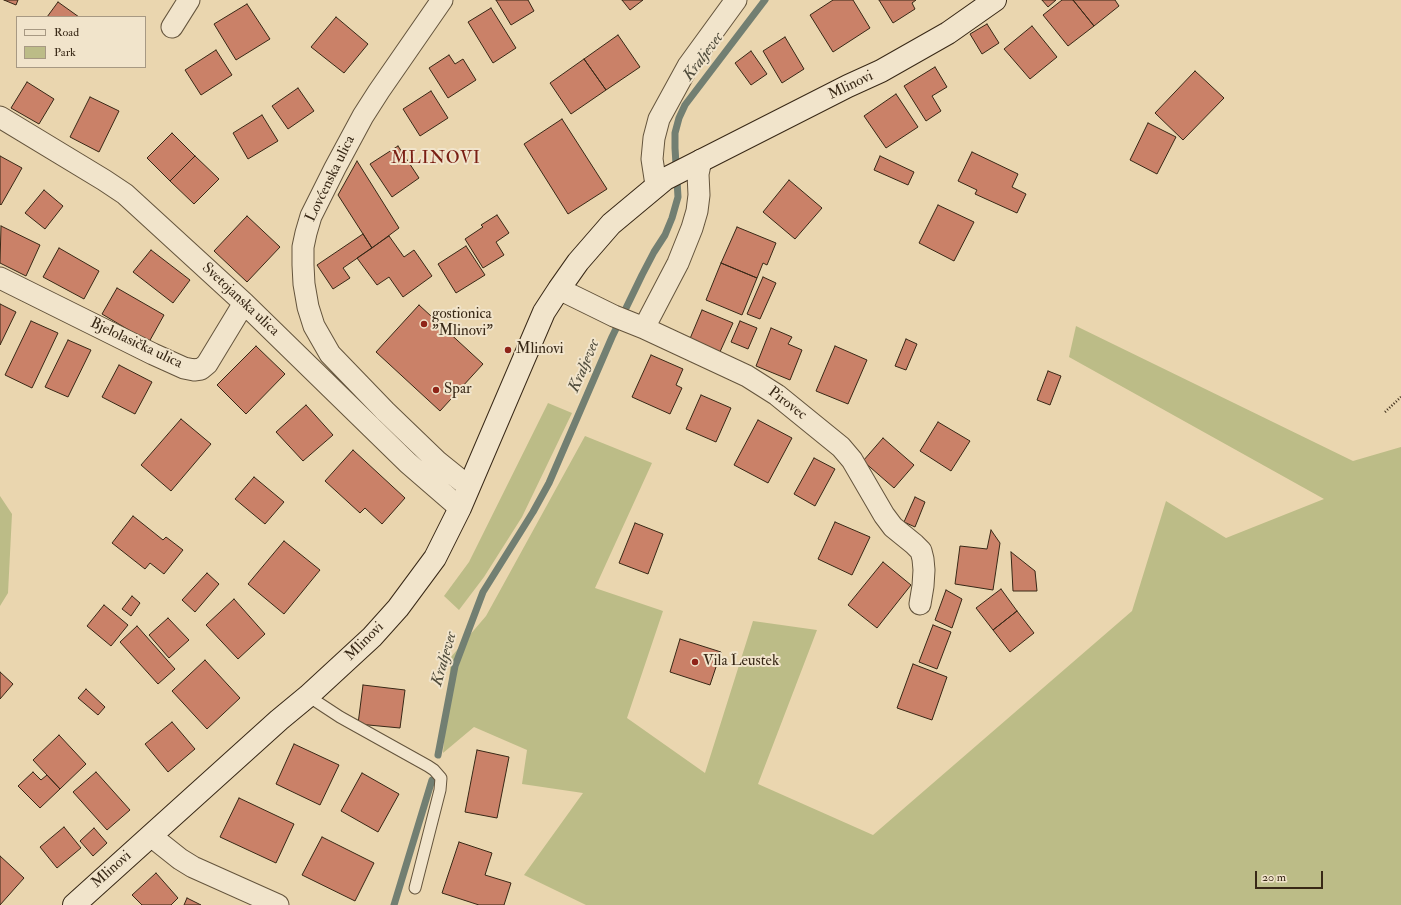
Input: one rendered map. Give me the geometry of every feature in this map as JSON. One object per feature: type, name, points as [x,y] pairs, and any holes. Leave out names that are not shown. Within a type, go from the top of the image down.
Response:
[{"type":"main road","name":"Mlinovi","points":[[74,905],[372,637],[420,581],[435,558],[460,508],[544,312],[578,262],[611,224],[660,182],[694,163],[881,71],[948,33],[995,0]]},
{"type":"street","points":[[172,27],[189,0]]},
{"type":"street","name":"Lovćenska ulica","points":[[442,0],[371,103],[321,196],[311,216],[306,233],[303,248],[303,278],[308,307],[314,326],[330,354],[374,400],[438,462],[469,487]]},
{"type":"street","points":[[660,182],[652,159],[654,138],[660,119],[688,66],[736,0]]},
{"type":"street","name":"Svetojanska ulica","points":[[0,117],[125,194],[244,303],[408,463],[460,508]]},
{"type":"street","points":[[639,326],[678,263],[692,228],[697,211],[699,195],[698,174],[694,163]]},
{"type":"street","name":"Bjelolasička ulica","points":[[0,278],[153,354],[184,368],[194,370],[201,369],[207,364],[244,303]]},
{"type":"street","name":"Pirovec","points":[[559,289],[614,316],[732,368],[761,385],[842,447],[852,460],[873,497],[889,521],[920,551],[923,559],[924,570],[924,586],[920,604]]},
{"type":"street","points":[[151,836],[180,859],[193,867],[278,905]]},
{"type":"lane","points":[[308,696],[340,718],[428,766],[441,778],[440,790],[414,888]]},
{"type":"path","points":[[1385,412],[1401,398]]},
{"type":"green space","points":[[1076,326],[1353,461],[1401,447],[1401,905],[586,905],[524,875],[583,793],[522,784],[527,750],[474,727],[443,753],[451,657],[486,616],[585,436],[652,463],[595,588],[663,611],[627,718],[705,773],[753,621],[817,630],[758,784],[873,835],[1132,611],[1166,501],[1226,538],[1324,499],[1069,357]]},
{"type":"green space","points":[[548,403],[572,413],[522,517],[484,577],[459,610],[444,596],[469,562]]},
{"type":"green space","points":[[0,496],[12,514],[8,593],[0,606]]},
{"type":"building","points":[[4,0],[18,0],[16,5]]},
{"type":"building","points":[[496,0],[528,0],[534,11],[511,25]]},
{"type":"building","points":[[622,0],[643,0],[630,10]]},
{"type":"building","points":[[833,0],[853,0],[870,28],[833,52],[810,15]]},
{"type":"building","points":[[879,0],[916,0],[912,3],[915,9],[893,23]]},
{"type":"building","points":[[1042,0],[1056,0],[1048,7]]},
{"type":"building","points":[[1062,0],[1073,0],[1094,26],[1068,46],[1043,15]]},
{"type":"building","points":[[1073,0],[1115,0],[1119,6],[1094,26]]},
{"type":"building","points":[[58,2],[78,16],[48,16]]},
{"type":"building","points":[[247,4],[270,39],[236,60],[214,24]]},
{"type":"building","points":[[491,8],[516,48],[493,63],[468,22]]},
{"type":"building","points":[[336,17],[368,44],[344,73],[311,47]]},
{"type":"building","points":[[987,24],[999,43],[982,54],[970,34]]},
{"type":"building","points":[[1032,26],[1057,57],[1030,79],[1004,49]]},
{"type":"building","points":[[618,35],[640,67],[606,90],[584,59]]},
{"type":"building","points":[[785,37],[804,69],[782,83],[763,51]]},
{"type":"building","points":[[216,50],[232,75],[201,95],[185,70]]},
{"type":"building","points":[[751,51],[767,74],[751,85],[735,63]]},
{"type":"building","points":[[449,55],[455,64],[463,59],[476,80],[448,98],[429,68]]},
{"type":"building","points":[[584,59],[606,90],[571,114],[550,83]]},
{"type":"building","points":[[935,67],[947,87],[932,96],[941,111],[926,121],[904,86]]},
{"type":"building","points":[[1195,71],[1224,98],[1183,140],[1155,113]]},
{"type":"building","points":[[27,82],[54,99],[39,124],[11,108]]},
{"type":"building","points":[[298,88],[314,111],[288,129],[272,106]]},
{"type":"building","points":[[431,91],[448,118],[420,136],[403,109]]},
{"type":"building","points":[[896,94],[918,127],[886,148],[864,116]]},
{"type":"building","points":[[90,97],[119,111],[99,152],[70,137]]},
{"type":"building","points":[[262,115],[278,141],[248,159],[233,133]]},
{"type":"building","points":[[562,119],[607,189],[568,214],[524,144]]},
{"type":"building","points":[[1148,123],[1176,137],[1157,174],[1130,160]]},
{"type":"building","points":[[172,133],[195,156],[170,181],[147,158]]},
{"type":"building","points":[[398,146],[419,178],[392,197],[370,164]]},
{"type":"building","points":[[972,152],[1018,174],[1012,187],[1026,194],[1017,213],[975,194],[977,190],[958,181]]},
{"type":"building","points":[[0,156],[22,168],[1,205],[0,204]]},
{"type":"building","points":[[195,156],[219,179],[194,204],[170,181]]},
{"type":"building","points":[[880,156],[914,172],[908,185],[874,170]]},
{"type":"building","points":[[357,161],[399,228],[372,248],[338,195]]},
{"type":"building","points":[[789,180],[822,208],[795,239],[763,212]]},
{"type":"building","points":[[44,190],[63,206],[45,229],[25,213]]},
{"type":"building","points":[[938,205],[974,222],[954,261],[919,243]]},
{"type":"building","points":[[497,215],[509,233],[496,242],[504,255],[483,268],[465,239],[483,227],[481,225]]},
{"type":"building","points":[[247,216],[280,247],[247,282],[214,251]]},
{"type":"building","points":[[1,226],[40,245],[26,276],[0,263]]},
{"type":"building","points":[[737,227],[776,243],[767,265],[763,263],[757,278],[721,263]]},
{"type":"building","points":[[363,234],[372,248],[343,268],[350,278],[333,289],[317,265]]},
{"type":"building","points":[[389,236],[404,257],[414,250],[432,276],[403,297],[389,277],[377,285],[357,258]]},
{"type":"building","points":[[466,246],[485,275],[456,293],[438,264]]},
{"type":"building","points":[[59,248],[99,271],[84,299],[43,277]]},
{"type":"building","points":[[151,250],[190,280],[173,303],[133,272]]},
{"type":"building","points":[[721,263],[757,278],[742,315],[706,300]]},
{"type":"building","points":[[763,277],[776,283],[760,319],[747,314]]},
{"type":"building","points":[[117,288],[164,315],[149,342],[102,314]]},
{"type":"building","points":[[0,304],[16,312],[0,345]]},
{"type":"building","points":[[419,305],[483,364],[440,411],[376,352]]},
{"type":"building","points":[[702,310],[733,323],[719,354],[689,341]]},
{"type":"building","points":[[31,321],[58,333],[32,388],[5,375]]},
{"type":"building","points":[[740,321],[757,328],[748,349],[731,342]]},
{"type":"building","points":[[771,328],[792,337],[788,344],[802,350],[790,380],[756,366]]},
{"type":"building","points":[[906,339],[917,344],[906,370],[895,366]]},
{"type":"building","points":[[68,340],[91,350],[68,397],[45,387]]},
{"type":"building","points":[[256,346],[285,374],[246,414],[217,385]]},
{"type":"building","points":[[835,346],[867,360],[848,404],[816,391]]},
{"type":"building","points":[[651,355],[683,369],[676,385],[682,388],[670,414],[632,397]]},
{"type":"building","points":[[119,365],[152,382],[135,414],[102,397]]},
{"type":"building","points":[[1048,371],[1061,376],[1050,405],[1037,400]]},
{"type":"building","points":[[701,395],[731,408],[716,442],[686,429]]},
{"type":"building","points":[[306,405],[333,435],[303,461],[276,432]]},
{"type":"building","points":[[181,419],[211,444],[171,491],[141,465]]},
{"type":"building","points":[[758,420],[792,438],[768,483],[734,465]]},
{"type":"building","points":[[938,422],[970,441],[951,471],[920,451]]},
{"type":"building","points":[[883,438],[914,465],[894,488],[863,461]]},
{"type":"building","points":[[353,450],[405,498],[382,524],[365,508],[360,513],[325,481]]},
{"type":"building","points":[[814,458],[835,469],[815,506],[794,494]]},
{"type":"building","points":[[254,477],[284,502],[265,524],[235,499]]},
{"type":"building","points":[[915,497],[925,502],[915,527],[904,522]]},
{"type":"building","points":[[133,516],[163,540],[166,537],[183,550],[164,574],[150,563],[145,569],[112,543]]},
{"type":"building","points":[[835,522],[870,537],[852,575],[818,559]]},
{"type":"building","points":[[635,523],[663,534],[648,574],[619,563]]},
{"type":"building","points":[[991,530],[1000,543],[993,590],[955,584],[960,546],[987,549]]},
{"type":"building","points":[[284,541],[320,570],[284,614],[248,584]]},
{"type":"building","points":[[1011,552],[1035,571],[1037,591],[1013,591]]},
{"type":"building","points":[[883,562],[911,585],[877,628],[848,605]]},
{"type":"building","points":[[207,573],[219,584],[195,612],[182,600]]},
{"type":"building","points":[[1001,589],[1017,611],[993,630],[976,608]]},
{"type":"building","points":[[946,590],[962,599],[952,628],[935,620]]},
{"type":"building","points":[[132,596],[140,603],[131,616],[122,609]]},
{"type":"building","points":[[234,599],[265,634],[238,659],[206,625]]},
{"type":"building","points":[[104,605],[128,625],[111,646],[87,626]]},
{"type":"building","points":[[1017,611],[1034,633],[1010,652],[993,630]]},
{"type":"building","points":[[168,618],[189,640],[169,658],[149,635]]},
{"type":"building","points":[[933,625],[951,632],[937,669],[919,662]]},
{"type":"building","points":[[137,626],[175,669],[158,684],[120,642]]},
{"type":"building","name":"Vila Leustek","points":[[680,639],[721,652],[710,685],[670,672]]},
{"type":"building","points":[[205,660],[240,698],[207,729],[172,691]]},
{"type":"building","points":[[913,664],[947,677],[932,720],[897,708]]},
{"type":"building","points":[[0,672],[13,684],[0,699]]},
{"type":"building","points":[[363,685],[405,690],[400,728],[358,724]]},
{"type":"building","points":[[86,689],[105,707],[98,715],[78,698]]},
{"type":"building","points":[[172,722],[195,749],[168,772],[145,744]]},
{"type":"building","points":[[59,735],[86,764],[60,789],[33,760]]},
{"type":"building","points":[[294,744],[339,765],[320,805],[276,784]]},
{"type":"building","points":[[477,750],[509,757],[497,818],[465,812]]},
{"type":"building","points":[[33,772],[41,780],[47,775],[60,789],[40,808],[18,786]]},
{"type":"building","points":[[96,772],[130,810],[107,830],[73,792]]},
{"type":"building","points":[[362,773],[399,794],[378,832],[341,811]]},
{"type":"building","points":[[239,798],[294,824],[276,863],[220,837]]},
{"type":"building","points":[[64,827],[81,848],[57,868],[40,847]]},
{"type":"building","points":[[94,828],[107,843],[93,856],[80,841]]},
{"type":"building","points":[[322,837],[374,863],[355,901],[302,875]]},
{"type":"building","points":[[459,842],[492,853],[485,875],[511,883],[504,905],[479,905],[442,893]]},
{"type":"building","points":[[0,856],[24,878],[0,905]]},
{"type":"building","points":[[156,873],[178,898],[171,905],[142,905],[132,895]]},
{"type":"building","points":[[187,898],[201,905],[184,905]]},
{"type":"waterway","name":"Kraljevec","points":[[438,755],[455,666],[483,592],[533,512],[549,483],[612,337],[642,275],[665,235],[672,218],[678,197],[675,133],[679,118],[685,105],[765,0]]},
{"type":"waterway","name":"Kraljevec","points":[[394,905],[432,780]]},
{"type":"place","name":"gostionica \"Mlinovi\"","points":[[424,324]]},
{"type":"place","name":"Mlinovi","points":[[508,350]]},
{"type":"place","name":"Spar","points":[[436,390]]},
{"type":"place","name":"Vila Leustek","points":[[695,662]]},
{"type":"district","name":"MLINOVI","points":[[436,159]]}]
